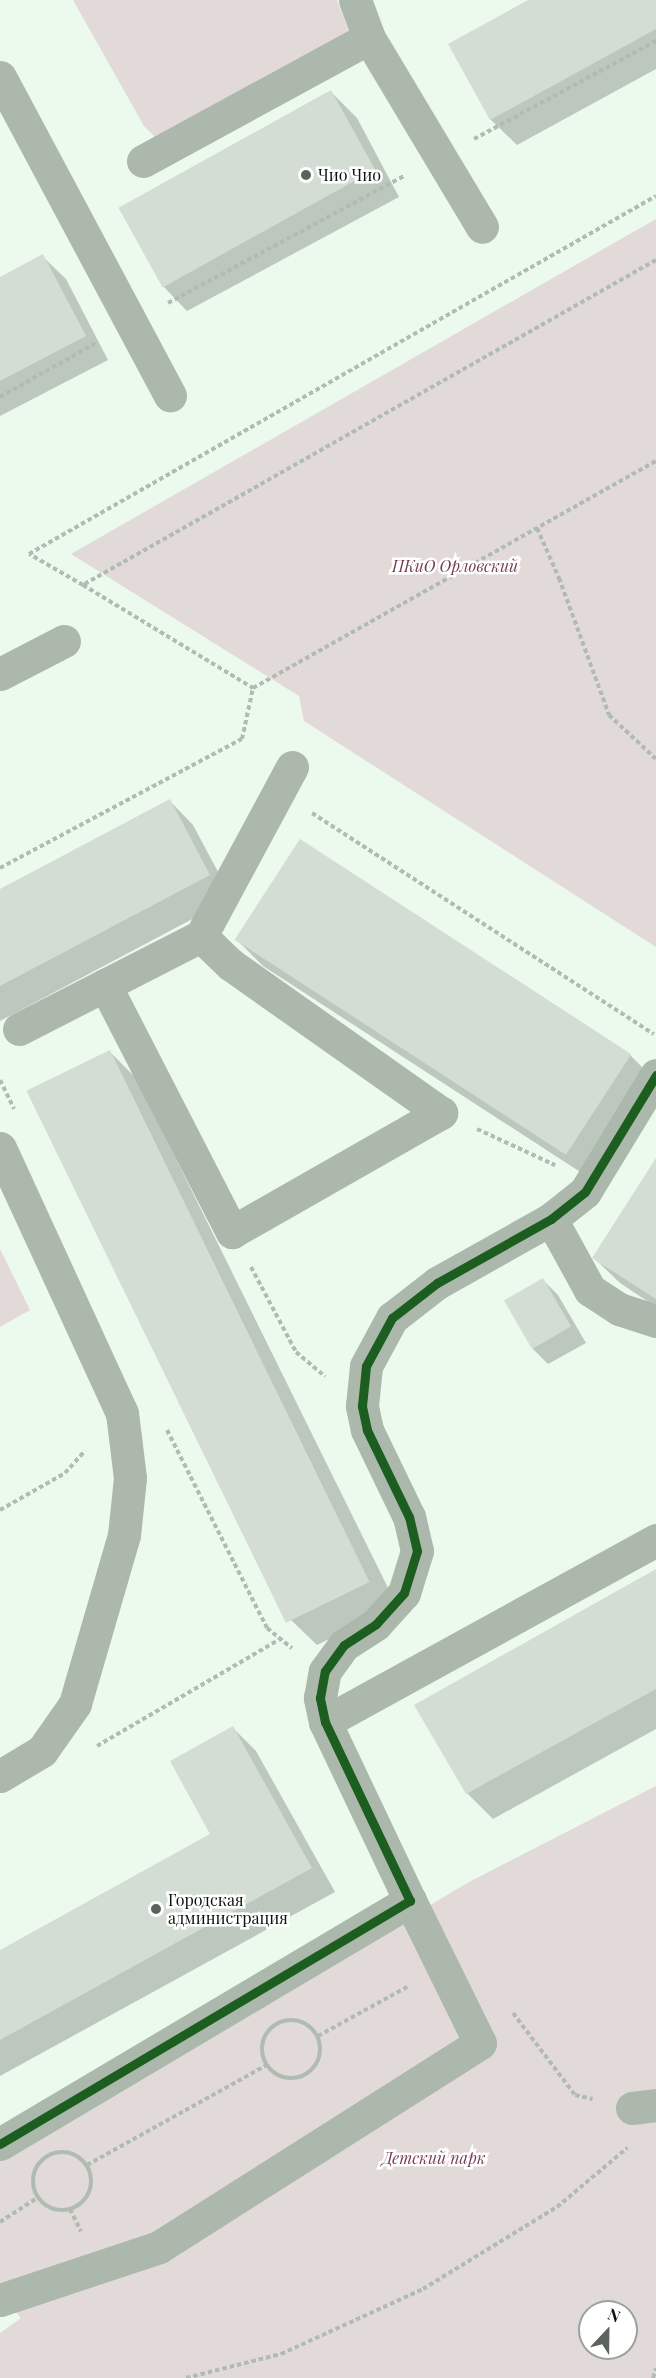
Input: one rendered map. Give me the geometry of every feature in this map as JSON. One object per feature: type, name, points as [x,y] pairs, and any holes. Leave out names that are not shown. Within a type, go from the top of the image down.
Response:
[{"type":"street","points":[[355,0],[369,38],[482,227]]},
{"type":"street","points":[[143,161],[369,38]]},
{"type":"street","points":[[0,77],[170,395]]},
{"type":"street","points":[[0,674],[64,641]]},
{"type":"street","points":[[19,1029],[201,936],[285,779]]},
{"type":"street","points":[[105,985],[232,1232],[441,1113],[231,965],[201,936]]},
{"type":"street","points":[[0,2300],[159,2247],[480,2043],[325,1722],[320,1698],[325,1671],[344,1645],[376,1624],[404,1593],[417,1551],[409,1517],[368,1430],[362,1406],[366,1366],[376,1341],[392,1318],[437,1283],[550,1219],[585,1192],[656,1075]]},
{"type":"street","points":[[0,1148],[122,1413],[130,1478],[124,1535],[75,1704],[42,1751],[0,1776]]},
{"type":"street","points":[[550,1219],[591,1290],[619,1309],[656,1322]]},
{"type":"street","points":[[325,1722],[656,1540]]},
{"type":"street","points":[[0,2144],[410,1901]]},
{"type":"path","points":[[0,397],[133,322],[656,41]]},
{"type":"path","points":[[253,688],[29,554],[656,196]]},
{"type":"path","points":[[83,585],[656,260]]},
{"type":"path","points":[[0,868],[242,739],[253,688],[656,461]]},
{"type":"path","points":[[537,528],[560,578],[609,715],[656,759]]},
{"type":"path","points":[[285,779],[656,1035]]},
{"type":"path","points":[[441,1113],[539,1155]]},
{"type":"path","points":[[232,1232],[296,1352]]},
{"type":"path","points":[[0,1510],[64,1473],[122,1413]]},
{"type":"path","points":[[162,1419],[243,1584]]},
{"type":"path","points":[[90,1750],[280,1640]]},
{"type":"path","points":[[318,2036],[443,1967]]},
{"type":"path","points":[[507,2005],[575,2095]]},
{"type":"path","points":[[302,2021],[318,2036],[318,2062],[303,2076],[283,2078],[267,2066],[263,2039],[275,2025],[302,2021]]},
{"type":"path","points":[[87,2165],[267,2066]]},
{"type":"path","points":[[186,2378],[281,2354],[423,2289],[557,2207],[636,2140]]},
{"type":"path","points":[[63,2152],[80,2158],[87,2165],[91,2174],[88,2194],[74,2208],[54,2210],[37,2198],[32,2180],[45,2156],[63,2152]]},
{"type":"path","points":[[0,2222],[37,2198]]},
{"type":"path","points":[[653,2378],[656,2368]]},
{"type":"green space","points":[[73,0],[337,0],[350,34],[158,140],[144,126]]},
{"type":"green space","name":"ПКиО Орловский","points":[[656,219],[656,947],[304,721],[299,696],[71,554]]},
{"type":"green space","points":[[0,1249],[30,1310],[0,1327]]},
{"type":"green space","name":"Детский парк","points":[[656,1786],[656,2378],[0,2378],[0,2333],[21,2318],[0,2293],[0,2161],[469,1882]]},
{"type":"building","points":[[528,0],[656,0],[656,29],[490,120],[448,44]]},
{"type":"building","points":[[331,90],[375,170],[163,287],[118,208]]},
{"type":"building","points":[[43,254],[86,336],[0,381],[0,277]]},
{"type":"building","points":[[170,799],[210,875],[0,986],[0,889]]},
{"type":"building","points":[[300,839],[631,1054],[566,1155],[235,940]]},
{"type":"building","points":[[110,1050],[370,1582],[286,1623],[26,1091]]},
{"type":"building","points":[[656,1158],[656,1299],[592,1258]]},
{"type":"building","points":[[543,1278],[571,1326],[532,1349],[504,1300]]},
{"type":"building","points":[[656,1569],[656,1689],[466,1794],[414,1705]]},
{"type":"building","name":"Городская администрация","points":[[233,1726],[312,1868],[0,2040],[0,1950],[210,1834],[170,1761]]},
{"type":"cycle path","points":[[0,2144],[410,1901],[325,1722],[320,1698],[325,1671],[344,1645],[376,1624],[404,1593],[417,1551],[409,1517],[367,1430],[362,1406],[366,1366],[392,1318],[437,1283],[551,1219],[585,1192],[656,1075]]},
{"type":"place","name":"Чио Чио","points":[[306,175]]},
{"type":"place","name":"Городская администрация","points":[[156,1909]]}]
